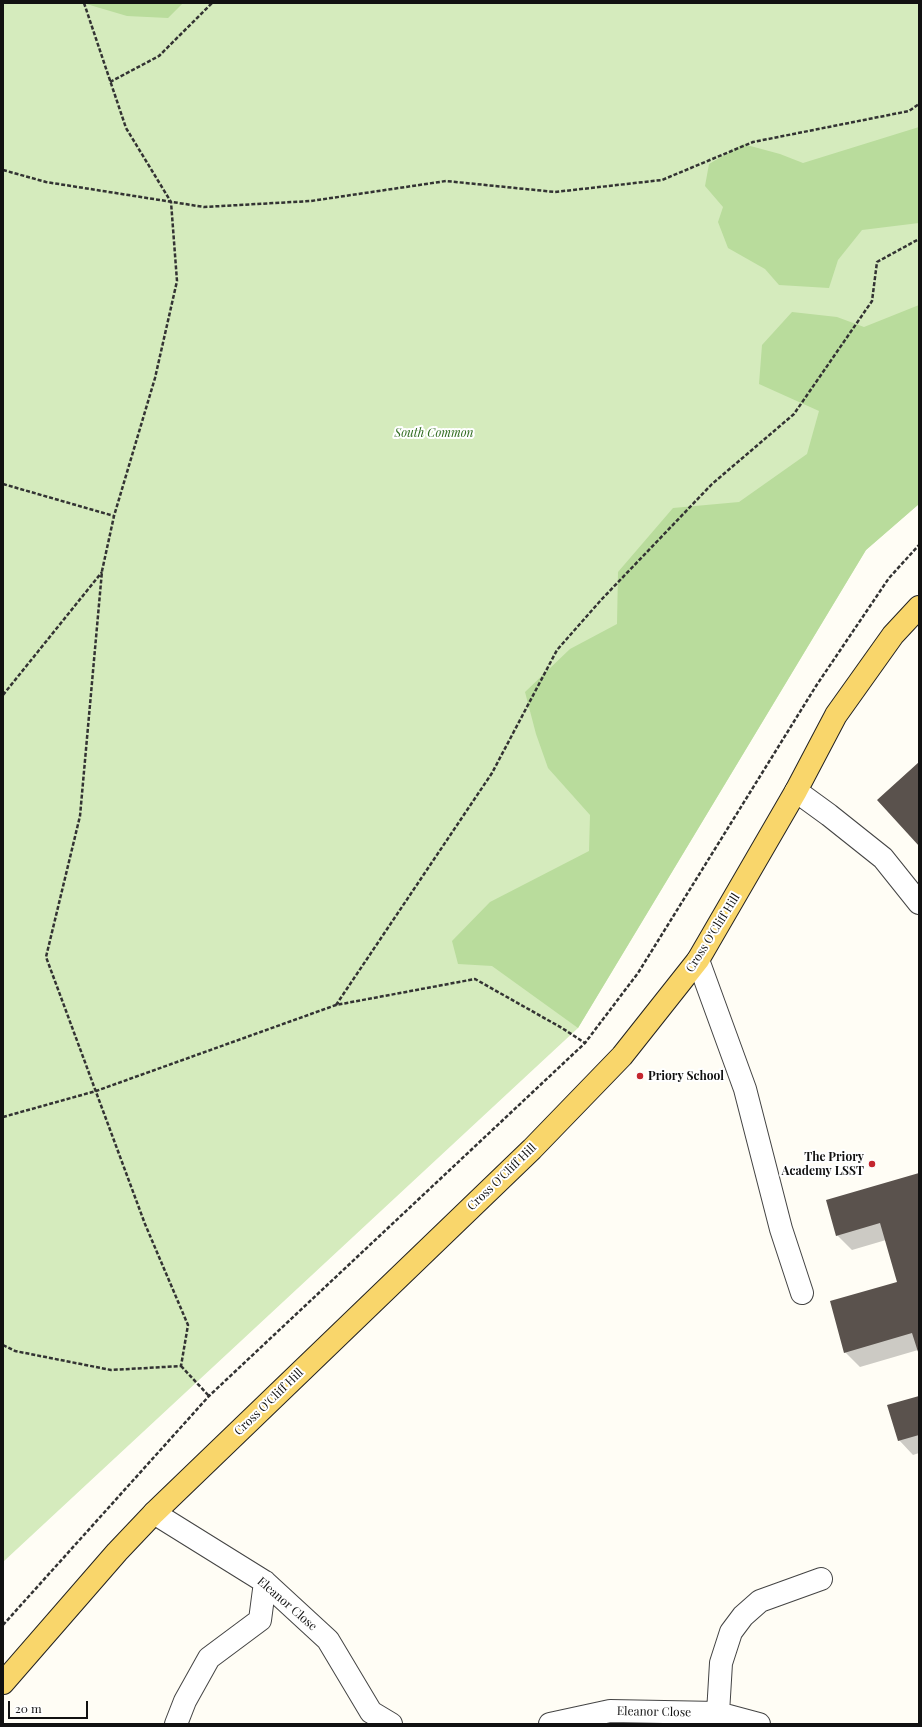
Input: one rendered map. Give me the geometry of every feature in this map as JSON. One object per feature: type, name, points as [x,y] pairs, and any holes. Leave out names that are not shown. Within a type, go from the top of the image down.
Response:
[{"type":"main road","name":"Cross O'Cliff Hill","points":[[3,1682],[117,1552],[154,1513],[532,1149],[622,1056],[698,960],[796,791],[836,715],[893,635],[917,612]]},
{"type":"street","points":[[796,791],[883,858],[919,903]]},
{"type":"street","points":[[698,960],[745,1090],[781,1229],[802,1293]]},
{"type":"street","name":"Eleanor Close","points":[[154,1513],[265,1582],[328,1640],[371,1712],[391,1724]]},
{"type":"street","points":[[718,1713],[721,1663],[731,1632],[743,1616],[760,1601],[821,1579]]},
{"type":"street","points":[[176,1724],[185,1701],[209,1658],[260,1620],[265,1582]]},
{"type":"street","name":"Eleanor Close","points":[[550,1724],[610,1712],[718,1713],[759,1724]]},
{"type":"path","points":[[84,3],[126,128],[171,202],[177,281],[155,378],[114,516],[102,571],[80,816],[46,957],[145,1224],[188,1326],[181,1366]]},
{"type":"path","points":[[110,82],[160,56],[212,3]]},
{"type":"path","points":[[3,170],[46,182],[204,207],[311,202],[446,181],[555,192],[662,180],[753,142],[909,112],[919,104]]},
{"type":"path","points":[[336,1005],[492,773],[557,650],[601,600],[712,484],[794,414],[872,301],[877,262],[919,239]]},
{"type":"path","points":[[3,484],[114,516]]},
{"type":"path","points":[[3,1625],[209,1396],[585,1043],[638,973],[816,686],[890,578],[919,545]]},
{"type":"path","points":[[3,695],[102,571]]},
{"type":"path","points":[[3,1117],[96,1091],[336,1005],[475,979],[562,1028],[585,1043]]},
{"type":"path","points":[[3,1344],[15,1351],[111,1370],[181,1366]]},
{"type":"path","points":[[181,1366],[209,1396]]},
{"type":"green space","name":"South Common","points":[[3,3],[919,3],[919,504],[866,550],[578,1028],[3,1562]]},
{"type":"green space","points":[[83,3],[183,3],[168,18],[127,16]]},
{"type":"green space","points":[[919,127],[919,223],[862,230],[838,260],[829,288],[779,285],[765,269],[728,248],[718,222],[723,207],[705,186],[709,164],[743,144],[780,154],[803,163]]},
{"type":"green space","points":[[919,305],[919,504],[866,550],[578,1028],[492,966],[458,964],[452,941],[490,902],[589,851],[590,815],[548,768],[536,734],[525,692],[570,649],[617,624],[618,572],[673,508],[739,502],[807,454],[819,411],[759,384],[762,345],[792,312],[837,317],[864,327]]},
{"type":"building","points":[[919,762],[919,846],[877,800]]},
{"type":"building","points":[[919,1173],[919,1355],[912,1333],[844,1353],[830,1301],[897,1282],[880,1223],[836,1236],[826,1200]]},
{"type":"building","points":[[919,1396],[919,1435],[898,1441],[887,1405]]},
{"type":"place","name":"Priory School","points":[[640,1076]]},
{"type":"place","name":"The Priory Academy LSST","points":[[872,1164]]}]
